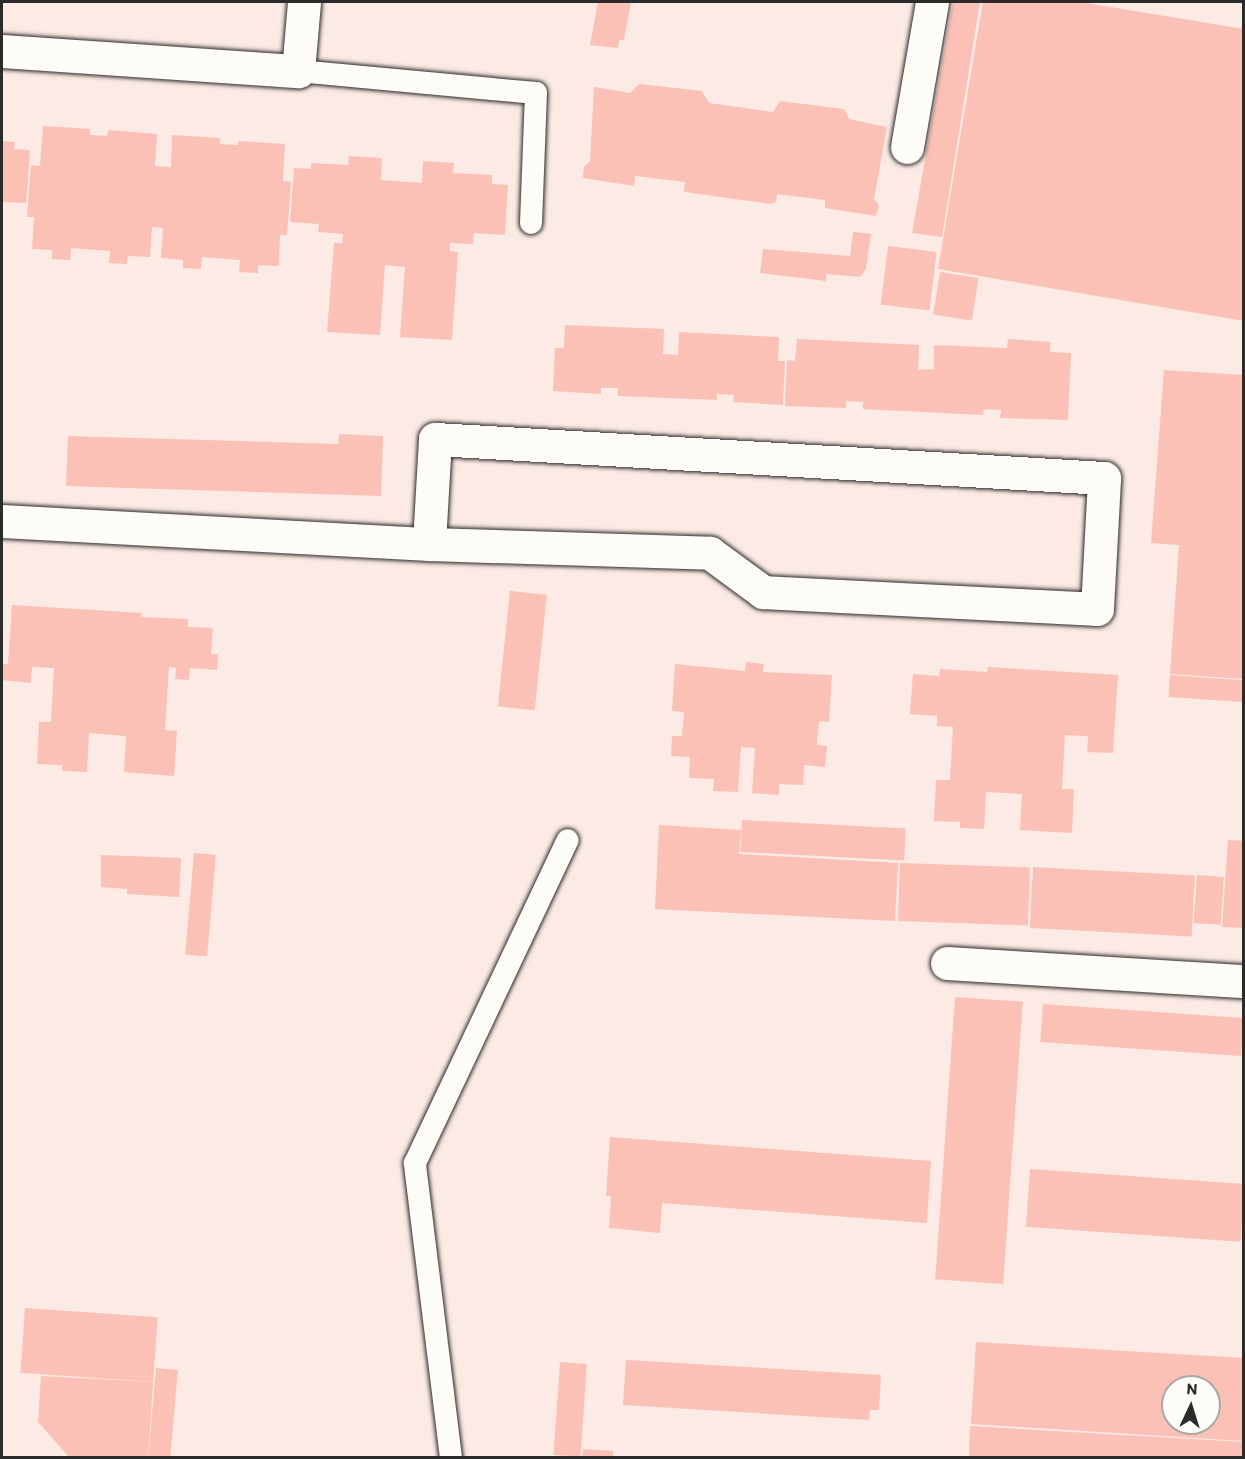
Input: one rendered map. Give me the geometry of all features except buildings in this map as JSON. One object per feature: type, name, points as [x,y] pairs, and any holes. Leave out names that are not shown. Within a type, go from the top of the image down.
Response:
[{"type":"street","points":[[2,51],[298,71],[304,2]]},
{"type":"street","points":[[908,147],[932,2]]},
{"type":"street","points":[[2,521],[429,544],[710,553],[763,592],[1097,609],[1104,478],[435,439],[429,544]]},
{"type":"street","points":[[947,963],[1244,981]]},
{"type":"lane","points":[[298,71],[536,93],[531,223]]},
{"type":"lane","points":[[452,1458],[415,1163],[568,840]]}]
